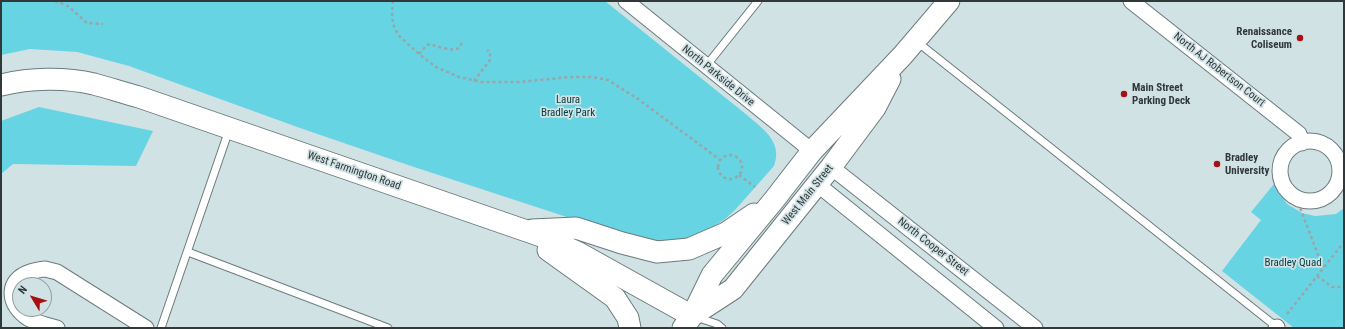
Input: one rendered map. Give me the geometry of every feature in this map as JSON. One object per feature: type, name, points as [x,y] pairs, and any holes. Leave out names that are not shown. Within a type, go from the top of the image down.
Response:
[{"type":"main road","name":"West Main Street","points":[[688,322],[712,275],[812,151],[909,48],[949,1]]},
{"type":"main road","name":"West Main Street","points":[[688,322],[733,289],[831,167],[875,108],[909,48]]},
{"type":"main road","name":"West Farmington Road","points":[[1,85],[15,82],[42,80],[94,84],[139,97],[526,230],[576,252],[688,322]]},
{"type":"main road","points":[[526,230],[576,228],[622,243],[657,252],[689,249],[726,233],[774,200]]},
{"type":"main road","points":[[526,230],[538,243],[615,298],[628,318],[630,328]]},
{"type":"street","name":"North Parkside Drive","points":[[626,1],[812,151]]},
{"type":"street","name":"North AJ Robertson Court","points":[[1131,1],[1299,134],[1302,143]]},
{"type":"street","points":[[1312,142],[1321,144],[1330,150],[1342,167],[1336,186],[1329,194],[1321,199],[1311,201],[1302,200],[1286,190],[1281,181],[1281,162],[1293,147],[1302,143],[1312,142]]},
{"type":"street","name":"North Cooper Street","points":[[831,167],[1035,328]]},
{"type":"street","points":[[817,184],[996,328]]},
{"type":"street","points":[[57,328],[27,318],[18,309],[13,300],[12,290],[13,283],[22,275],[45,269],[57,272],[146,328]]},
{"type":"lane","points":[[706,66],[758,1]]},
{"type":"lane","points":[[909,48],[1279,325]]},
{"type":"lane","points":[[161,328],[230,128]]},
{"type":"lane","points":[[188,252],[388,328]]},
{"type":"lane","points":[[688,322],[717,324],[722,328]]},
{"type":"path","points":[[55,1],[68,6],[87,23],[103,24]]},
{"type":"path","points":[[393,1],[393,24],[398,35],[436,67],[459,77],[481,82],[518,82],[570,77],[591,77],[608,80],[638,99],[719,160]]},
{"type":"path","points":[[419,54],[430,44],[452,50],[458,49],[461,47],[462,40]]},
{"type":"path","points":[[474,81],[490,60],[490,52],[487,50]]},
{"type":"path","points":[[730,154],[738,157],[742,164],[739,175],[732,179],[724,178],[718,171],[717,167],[719,160],[730,154]]},
{"type":"path","points":[[739,175],[755,187]]},
{"type":"path","points":[[1296,197],[1324,268]]},
{"type":"path","points":[[1279,325],[1344,242]]},
{"type":"path","points":[[1317,276],[1332,287],[1344,287]]},
{"type":"green space","name":"Laura Bradley Park","points":[[1,1],[605,1],[762,128],[773,141],[776,149],[776,157],[774,166],[735,210],[710,229],[687,241],[643,242],[408,165],[300,128],[129,66],[77,52],[30,49],[1,55]]},
{"type":"green space","points":[[39,107],[153,131],[136,166],[13,164],[1,174],[1,121]]},
{"type":"green space","name":"Bradley Quad","points":[[1274,184],[1287,204],[1302,213],[1315,216],[1336,214],[1344,208],[1344,328],[1294,328],[1222,271],[1261,220],[1251,212]]},
{"type":"place","name":"Renaissance Coliseum","points":[[1300,38]]},
{"type":"place","name":"Main Street Parking Deck","points":[[1124,94]]},
{"type":"place","name":"Bradley University","points":[[1217,164]]}]
